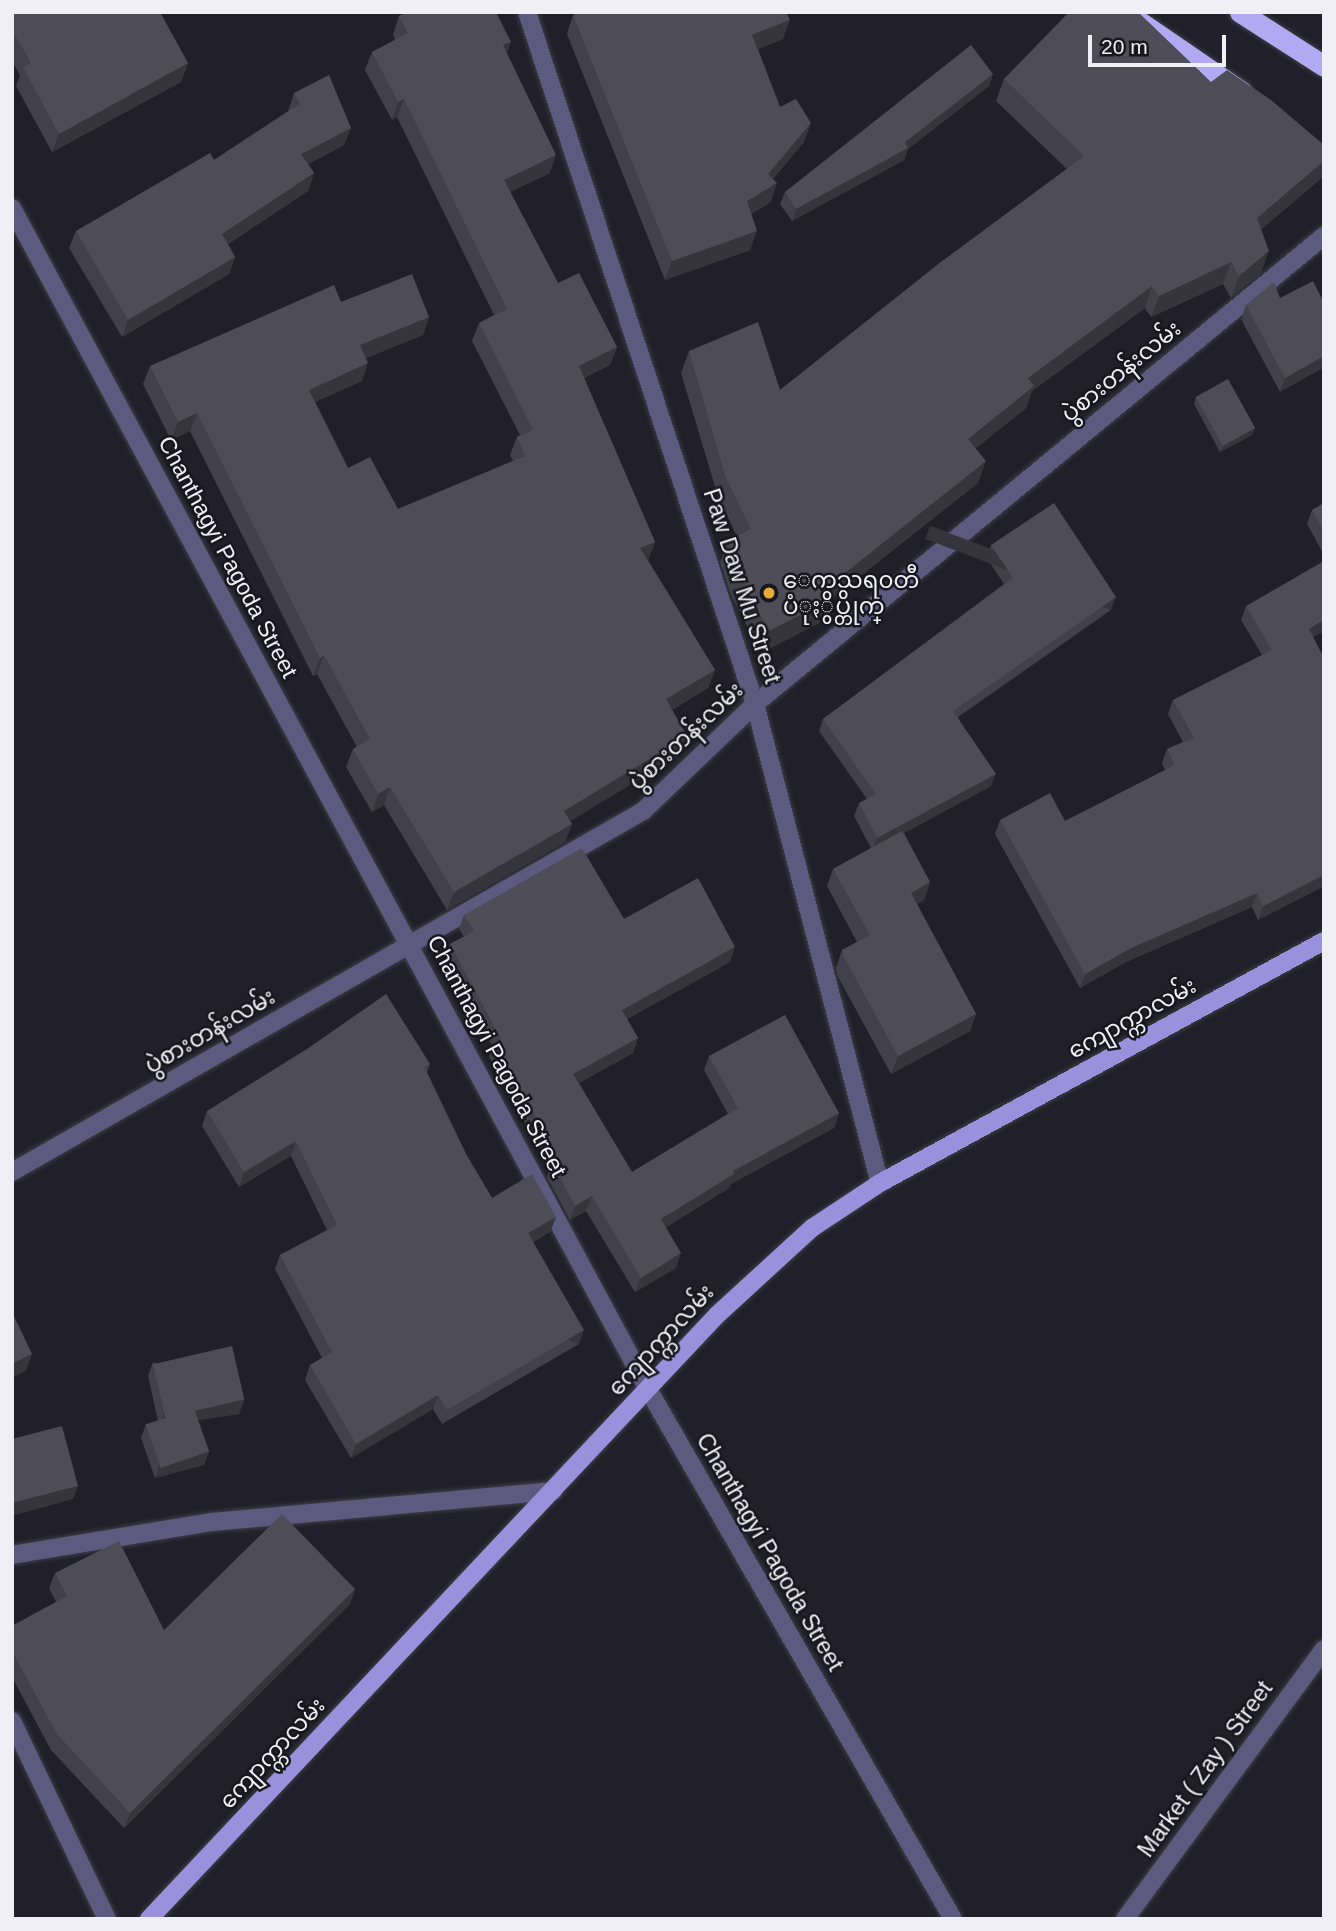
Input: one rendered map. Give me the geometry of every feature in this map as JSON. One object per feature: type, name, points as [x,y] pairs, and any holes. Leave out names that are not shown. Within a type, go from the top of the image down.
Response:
[{"type":"highway","points":[[1125,12],[1258,102]]},
{"type":"highway","points":[[1240,12],[1324,66]]},
{"type":"main road","name":"ကျောက္ကာလမ်း","points":[[149,1919],[717,1315],[812,1228],[880,1183],[1324,941]]},
{"type":"street","name":"Paw Daw Mu Street","points":[[527,12],[755,704],[880,1183]]},
{"type":"street","name":"Chanthagyi Pagoda Street","points":[[12,208],[648,1390],[953,1919]]},
{"type":"street","name":"ပွဲစားတန်းလမ်း","points":[[12,1172],[643,811],[755,704],[1324,236]]},
{"type":"street","points":[[12,1555],[212,1522],[554,1491]]},
{"type":"street","name":"Market ( Zay ) Street","points":[[1125,1919],[1324,1649]]},
{"type":"street","points":[[12,1721],[107,1919]]},
{"type":"building","points":[[12,12],[160,12],[188,63],[59,134],[23,67],[31,63],[12,30]]},
{"type":"building","points":[[408,12],[496,12],[511,42],[503,45],[556,155],[504,180],[558,283],[579,273],[617,347],[579,366],[655,542],[640,548],[715,670],[666,699],[687,736],[564,811],[572,824],[454,892],[390,787],[378,794],[353,749],[370,739],[324,655],[320,658],[197,413],[178,422],[150,366],[334,285],[341,302],[412,274],[429,317],[360,345],[368,363],[309,390],[348,468],[370,457],[398,509],[525,456],[517,437],[533,430],[479,323],[507,309],[404,99],[398,102],[372,52],[408,33],[399,16]]},
{"type":"building","points":[[581,12],[786,12],[790,20],[752,35],[780,107],[796,99],[811,123],[768,174],[777,183],[747,201],[757,231],[672,261],[573,15]]},
{"type":"building","points":[[1069,12],[1138,12],[1211,82],[1227,70],[1271,100],[1324,145],[1324,161],[1257,218],[1269,251],[1239,276],[1231,262],[1159,296],[1152,286],[1028,378],[1034,386],[968,439],[986,461],[821,592],[827,601],[769,631],[739,573],[728,541],[751,529],[726,478],[689,351],[758,322],[780,390],[937,265],[1084,156],[1004,79]]},
{"type":"building","points":[[971,45],[993,74],[905,142],[908,148],[796,209],[785,192]]},
{"type":"building","points":[[329,75],[351,128],[301,154],[314,173],[222,234],[235,257],[128,320],[76,231],[210,153],[214,160],[300,104],[294,93]]},
{"type":"building","points":[[1313,281],[1324,303],[1324,356],[1285,378],[1246,305],[1274,282],[1280,298]]},
{"type":"building","points":[[1228,379],[1255,428],[1223,446],[1196,397]]},
{"type":"building","points":[[1054,503],[1116,597],[953,711],[996,774],[877,838],[859,803],[876,794],[823,719],[1013,578],[991,545]]},
{"type":"building","points":[[1324,503],[1324,532],[1312,510]]},
{"type":"building","points":[[1324,561],[1324,620],[1309,629],[1324,658],[1324,875],[1263,906],[1257,893],[1131,948],[1085,974],[1000,820],[1050,793],[1065,821],[1175,765],[1167,749],[1194,738],[1173,700],[1272,650],[1246,606]]},
{"type":"building","points":[[902,831],[930,882],[911,893],[976,1014],[898,1056],[844,957],[842,950],[870,935],[833,869]]},
{"type":"building","points":[[582,848],[624,919],[698,878],[735,947],[622,1010],[638,1038],[573,1074],[632,1172],[738,1108],[709,1056],[785,1015],[839,1113],[733,1171],[734,1174],[661,1219],[681,1253],[641,1278],[592,1196],[575,1206],[552,1162],[559,1158],[494,1043],[501,1039],[450,944],[474,931],[464,915]]},
{"type":"building","points":[[386,994],[430,1064],[424,1067],[467,1156],[492,1198],[532,1174],[556,1217],[528,1233],[584,1330],[447,1410],[438,1395],[356,1444],[310,1365],[332,1352],[280,1255],[337,1225],[296,1141],[244,1172],[207,1111],[307,1049]]},
{"type":"building","points":[[12,1312],[32,1354],[12,1364]]},
{"type":"building","points":[[232,1346],[244,1400],[165,1418],[153,1364]]},
{"type":"building","points":[[194,1408],[209,1451],[161,1468],[146,1425]]},
{"type":"building","points":[[62,1426],[78,1486],[12,1503],[12,1439]]},
{"type":"building","points":[[282,1514],[355,1589],[130,1813],[57,1734],[12,1651],[12,1626],[67,1596],[55,1573],[119,1541],[164,1630]]},
{"type":"place","name":"ေကသရ၀တီ ပံုႏွိပ္တိုက္","points":[[769,593]]}]
